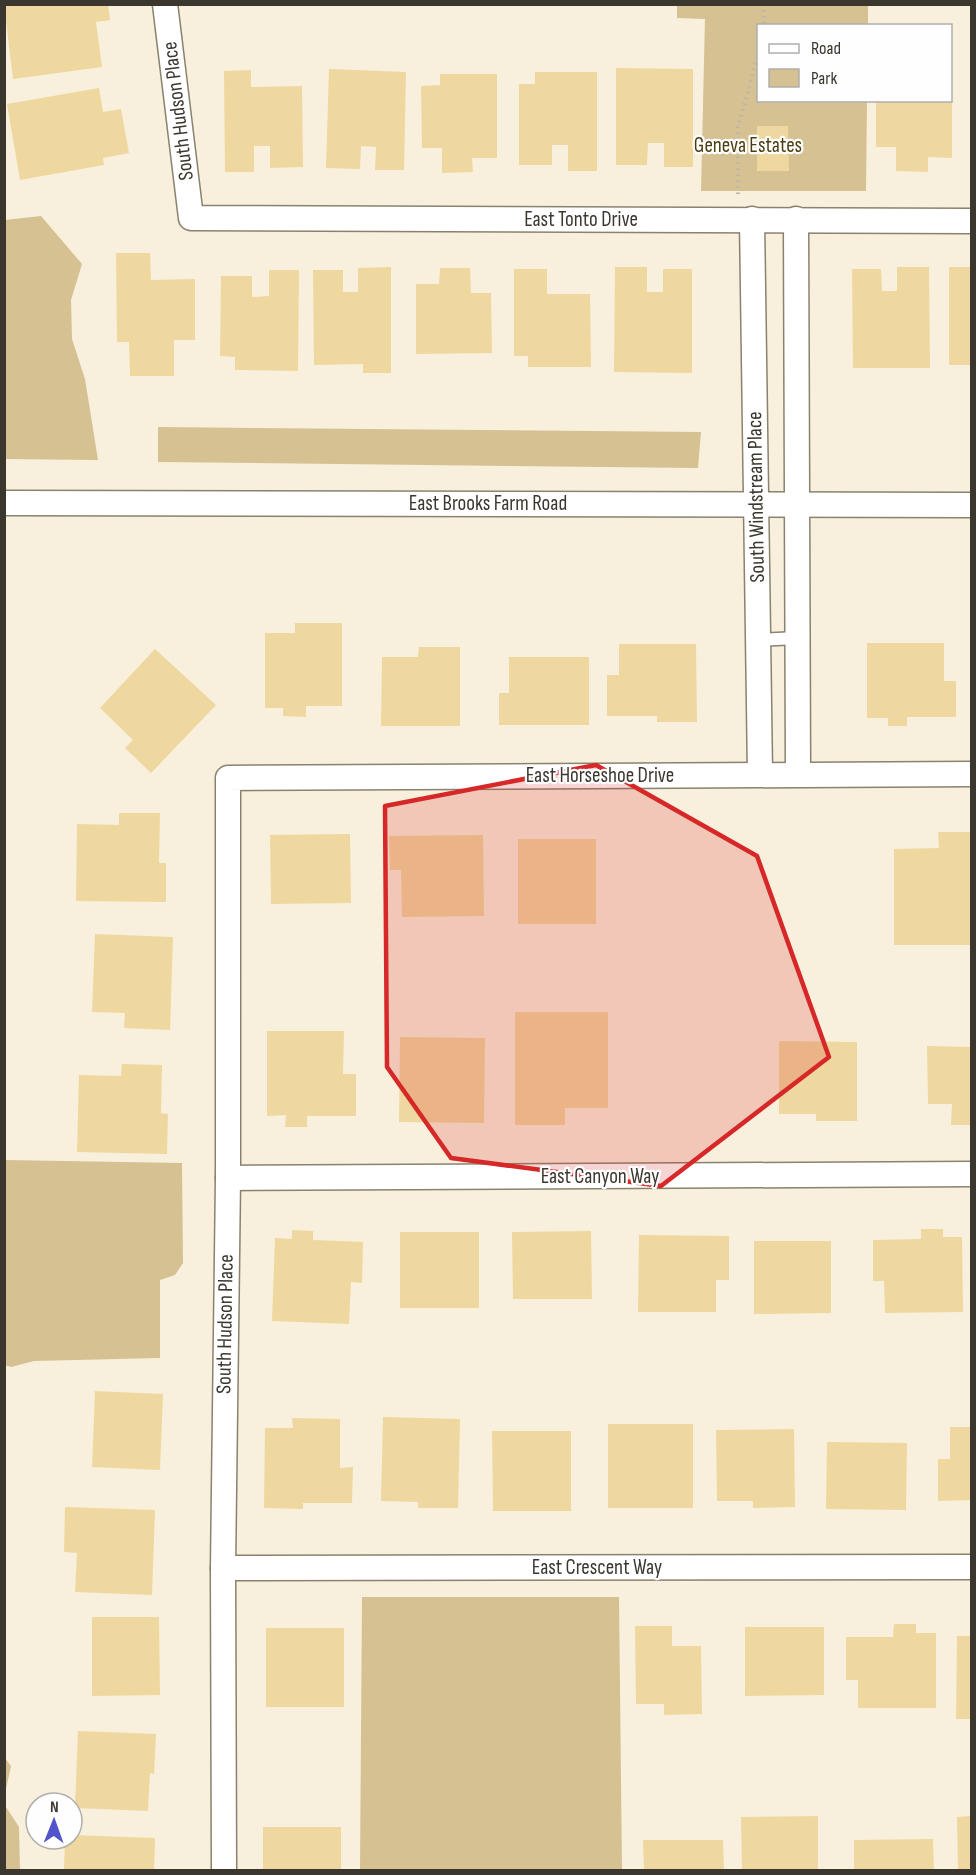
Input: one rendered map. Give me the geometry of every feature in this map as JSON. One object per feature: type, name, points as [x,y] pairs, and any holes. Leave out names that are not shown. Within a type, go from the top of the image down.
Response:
[{"type":"street","name":"South Hudson Place","points":[[165,4],[191,218]]},
{"type":"street","name":"East Tonto Drive","points":[[191,218],[972,221]]},
{"type":"street","name":"South Windstream Place","points":[[746,219],[756,504],[760,774]]},
{"type":"street","name":"South Windstream Place","points":[[796,219],[798,774]]},
{"type":"street","name":"East Brooks Farm Road","points":[[4,503],[972,505]]},
{"type":"street","name":"East Horseshoe Drive","points":[[228,778],[972,774]]},
{"type":"street","name":"South Hudson Place","points":[[224,1870],[223,1568],[228,1178],[228,778]]},
{"type":"street","name":"East Canyon Way","points":[[228,1178],[972,1174]]},
{"type":"street","name":"East Crescent Way","points":[[223,1568],[972,1567]]},
{"type":"lane","points":[[758,640],[797,638]]},
{"type":"path","points":[[763,4],[764,24]]},
{"type":"path","points":[[746,219],[738,127],[757,62]]},
{"type":"highlighted area","points":[[596,765],[757,856],[829,1057],[661,1186],[451,1158],[387,1067],[385,806]]},
{"type":"green space","name":"Geneva Estates","points":[[677,5],[868,5],[868,24],[757,24],[757,102],[867,102],[866,191],[701,191],[705,19],[677,18]]},
{"type":"green space","points":[[41,216],[82,264],[71,300],[72,339],[85,379],[98,460],[5,459],[5,220]]},
{"type":"green space","points":[[158,427],[701,432],[698,468],[158,462]]},
{"type":"green space","points":[[5,1160],[182,1163],[183,1263],[175,1275],[160,1280],[160,1358],[34,1361],[11,1367],[5,1365]]},
{"type":"green space","points":[[362,1597],[619,1597],[622,1870],[360,1870]]},
{"type":"green space","points":[[5,1758],[11,1766],[5,1794]]},
{"type":"green space","points":[[4,1804],[19,1827],[20,1870],[5,1870]]},
{"type":"building","points":[[4,4],[108,4],[110,20],[96,22],[102,67],[13,79]]},
{"type":"building","points":[[616,68],[693,69],[693,167],[664,167],[664,143],[648,143],[647,165],[616,165]]},
{"type":"building","points":[[329,69],[406,72],[404,170],[375,170],[376,147],[361,146],[360,169],[326,168]]},
{"type":"building","points":[[251,70],[251,87],[302,86],[303,167],[270,168],[270,146],[254,146],[254,172],[225,172],[224,71]]},
{"type":"building","points":[[535,72],[597,72],[597,171],[568,171],[568,145],[552,145],[552,165],[519,165],[519,84],[535,84]]},
{"type":"building","points":[[440,74],[497,74],[497,158],[472,158],[473,172],[442,173],[442,148],[422,148],[421,86],[440,85]]},
{"type":"building","points":[[99,88],[103,112],[121,109],[129,153],[103,158],[104,165],[20,180],[7,104]]},
{"type":"building","points":[[876,102],[952,102],[952,158],[928,157],[928,172],[896,171],[896,147],[876,147]]},
{"type":"building","points":[[757,126],[788,126],[789,171],[757,171]]},
{"type":"building","points":[[116,253],[150,253],[151,280],[195,279],[195,340],[174,340],[174,376],[130,376],[129,342],[117,342]]},
{"type":"building","points":[[391,267],[391,373],[363,373],[363,364],[314,365],[313,270],[343,270],[343,292],[358,292],[358,268]]},
{"type":"building","points":[[615,267],[647,267],[647,292],[663,292],[663,269],[692,269],[692,373],[614,372]]},
{"type":"building","points":[[897,267],[929,267],[930,368],[853,368],[852,269],[881,269],[882,291],[897,291]]},
{"type":"building","points":[[949,267],[972,267],[972,365],[949,365]]},
{"type":"building","points":[[440,268],[470,268],[471,293],[491,293],[492,353],[416,354],[416,284],[439,284]]},
{"type":"building","points":[[514,269],[547,269],[547,294],[590,294],[591,367],[528,367],[528,356],[514,356]]},
{"type":"building","points":[[269,270],[299,270],[298,371],[235,370],[235,357],[220,356],[221,276],[252,276],[252,297],[269,296]]},
{"type":"building","points":[[295,623],[342,623],[342,706],[306,706],[306,717],[283,716],[283,708],[265,708],[265,633],[295,633]]},
{"type":"building","points":[[867,643],[944,643],[944,681],[956,681],[956,717],[907,717],[907,726],[888,726],[888,718],[867,718]]},
{"type":"building","points":[[619,644],[696,644],[697,722],[657,722],[657,716],[607,716],[607,675],[619,675]]},
{"type":"building","points":[[419,647],[460,647],[460,726],[381,726],[382,657],[418,657]]},
{"type":"building","points":[[155,649],[216,705],[151,773],[125,748],[133,740],[100,708]]},
{"type":"building","points":[[509,657],[589,657],[589,725],[499,725],[499,693],[509,693]]},
{"type":"building","points":[[119,813],[160,813],[159,863],[166,863],[166,902],[76,901],[77,824],[119,825]]},
{"type":"building","points":[[938,832],[972,832],[972,945],[894,945],[894,849],[939,848]]},
{"type":"building","points":[[350,834],[351,903],[271,904],[270,835]]},
{"type":"building","points":[[483,835],[484,916],[402,917],[401,870],[390,870],[389,836]]},
{"type":"building","points":[[518,839],[596,839],[596,924],[518,924]]},
{"type":"building","points":[[95,934],[173,937],[170,1030],[124,1028],[125,1013],[92,1012]]},
{"type":"building","points":[[515,1012],[608,1012],[608,1108],[565,1108],[565,1125],[515,1125]]},
{"type":"building","points":[[267,1031],[344,1031],[343,1074],[356,1074],[356,1116],[307,1116],[307,1127],[285,1127],[286,1115],[267,1116]]},
{"type":"building","points":[[400,1037],[485,1038],[484,1123],[399,1122]]},
{"type":"building","points":[[779,1041],[857,1042],[857,1121],[816,1121],[816,1114],[779,1114]]},
{"type":"building","points":[[927,1046],[972,1047],[972,1125],[951,1125],[952,1104],[928,1104]]},
{"type":"building","points":[[122,1064],[162,1065],[161,1113],[168,1114],[167,1154],[77,1152],[79,1075],[121,1076]]},
{"type":"building","points":[[921,1229],[943,1229],[943,1237],[962,1237],[963,1312],[885,1313],[884,1281],[873,1281],[873,1240],[921,1239]]},
{"type":"building","points":[[292,1230],[313,1231],[313,1240],[363,1242],[362,1283],[351,1282],[349,1324],[272,1321],[275,1238],[292,1239]]},
{"type":"building","points":[[591,1231],[592,1299],[513,1299],[512,1232]]},
{"type":"building","points":[[400,1232],[479,1232],[479,1308],[400,1308]]},
{"type":"building","points":[[639,1235],[729,1236],[729,1280],[716,1280],[716,1312],[638,1312]]},
{"type":"building","points":[[754,1241],[831,1241],[831,1313],[754,1314]]},
{"type":"building","points":[[95,1391],[163,1394],[160,1470],[92,1467]]},
{"type":"building","points":[[383,1417],[460,1419],[458,1508],[418,1508],[418,1502],[381,1501]]},
{"type":"building","points":[[292,1418],[340,1419],[340,1468],[353,1467],[352,1503],[303,1503],[303,1509],[264,1508],[265,1428],[293,1428]]},
{"type":"building","points":[[608,1424],[693,1424],[693,1508],[608,1508]]},
{"type":"building","points":[[950,1427],[972,1427],[972,1500],[938,1501],[938,1459],[950,1459]]},
{"type":"building","points":[[794,1429],[795,1507],[753,1508],[753,1501],[717,1501],[716,1430]]},
{"type":"building","points":[[492,1431],[571,1431],[571,1511],[493,1511]]},
{"type":"building","points":[[827,1442],[907,1443],[906,1510],[826,1509]]},
{"type":"building","points":[[65,1507],[155,1510],[152,1595],[75,1592],[77,1553],[64,1552]]},
{"type":"building","points":[[92,1617],[159,1617],[160,1695],[92,1696]]},
{"type":"building","points":[[894,1624],[916,1624],[916,1633],[936,1633],[936,1708],[858,1708],[858,1680],[846,1680],[846,1637],[893,1637]]},
{"type":"building","points":[[635,1626],[672,1626],[672,1646],[701,1646],[702,1714],[664,1715],[664,1704],[636,1704]]},
{"type":"building","points":[[745,1627],[824,1627],[824,1695],[745,1696]]},
{"type":"building","points":[[266,1628],[344,1628],[344,1707],[266,1707]]},
{"type":"building","points":[[957,1636],[972,1636],[972,1719],[956,1719]]},
{"type":"building","points":[[78,1731],[156,1734],[154,1774],[150,1773],[148,1811],[84,1808],[84,1791],[76,1791]]},
{"type":"building","points":[[818,1816],[818,1870],[742,1870],[741,1817]]},
{"type":"building","points":[[972,1816],[972,1870],[958,1870],[957,1817]]},
{"type":"building","points":[[263,1827],[341,1827],[341,1870],[263,1870]]},
{"type":"building","points":[[84,1835],[155,1838],[154,1870],[64,1870],[65,1851],[84,1851]]},
{"type":"building","points":[[933,1839],[934,1870],[854,1870],[854,1840]]},
{"type":"building","points":[[643,1840],[723,1840],[724,1870],[644,1870]]}]
